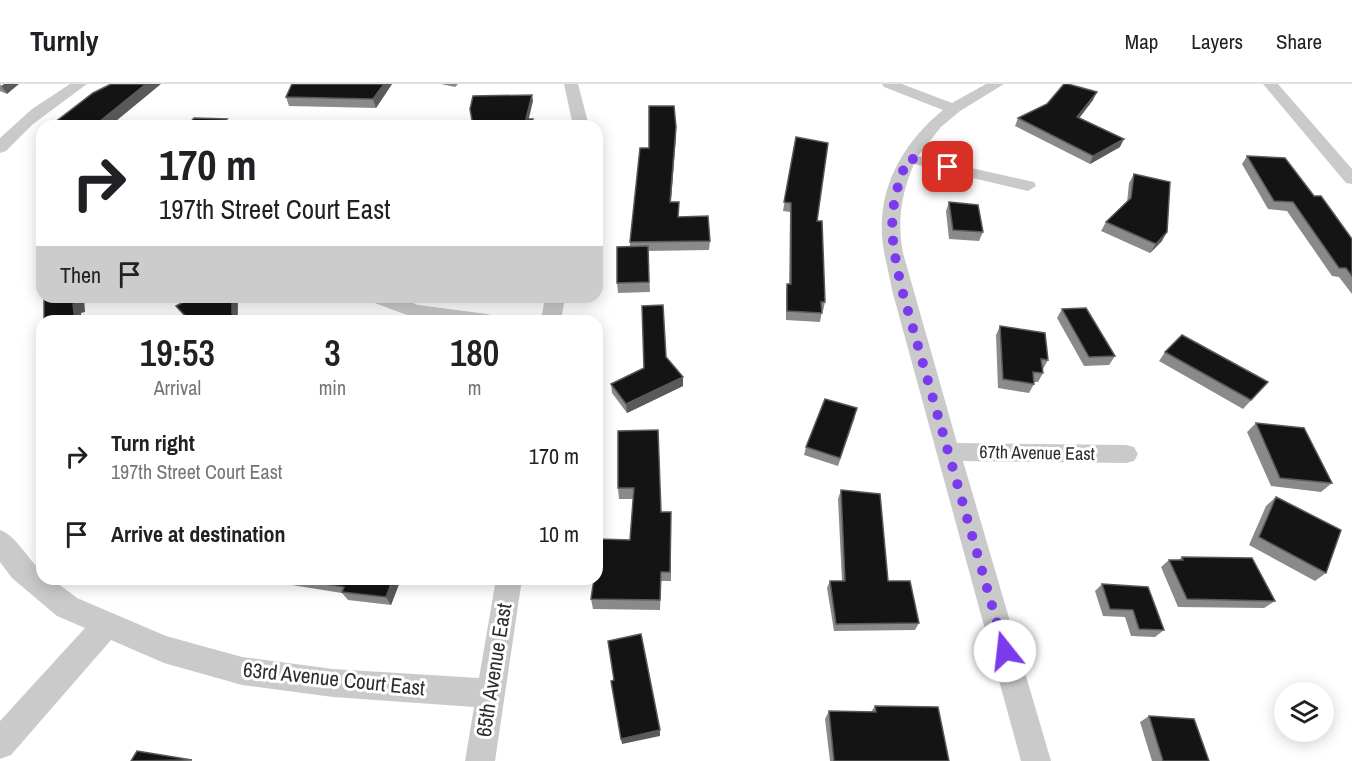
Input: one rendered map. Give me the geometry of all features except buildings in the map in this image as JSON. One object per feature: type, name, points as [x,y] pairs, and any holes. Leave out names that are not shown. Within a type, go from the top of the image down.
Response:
[{"type":"street","points":[[0,148],[35,114],[80,84]]},
{"type":"street","points":[[571,84],[580,120]]},
{"type":"street","points":[[889,84],[951,108]]},
{"type":"street","name":"67th Avenue East","points":[[997,84],[976,92],[951,108],[922,137],[908,158],[897,183],[892,204],[892,246],[902,290],[1036,761]]},
{"type":"street","points":[[1270,84],[1352,179]]},
{"type":"street","points":[[908,158],[1028,186]]},
{"type":"street","points":[[394,303],[415,311],[444,315]]},
{"type":"street","name":"67th Avenue East","points":[[948,452],[1126,454]]},
{"type":"street","name":"63rd Avenue Court East","points":[[0,541],[21,570],[36,582]]},
{"type":"street","name":"63rd Avenue Court East","points":[[40,585],[67,606],[164,649],[242,671],[333,683],[490,693]]},
{"type":"street","name":"65th Avenue East","points":[[480,761],[508,585]]},
{"type":"street","points":[[0,744],[108,623]]},
{"type":"route","points":[[948,167],[908,158],[897,183],[892,204],[892,246],[902,290],[1005,651]]}]
